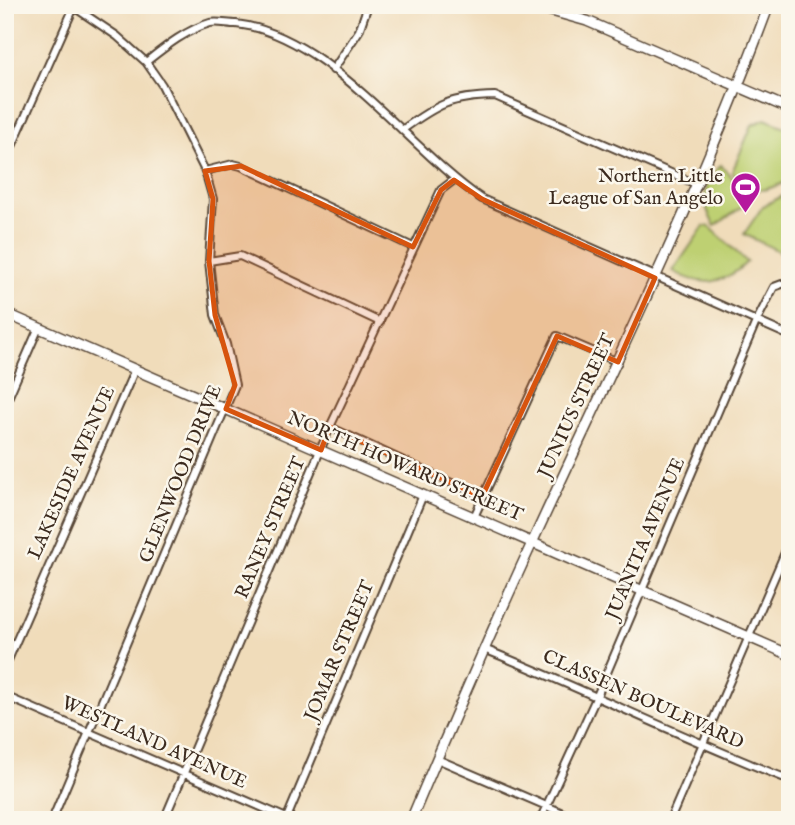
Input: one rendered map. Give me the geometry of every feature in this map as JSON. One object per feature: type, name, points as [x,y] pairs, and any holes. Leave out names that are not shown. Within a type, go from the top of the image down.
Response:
[{"type":"street","points":[[333,69],[359,32],[368,5]]},
{"type":"street","points":[[530,5],[587,21],[790,108]]},
{"type":"street","name":"JUNIUS STREET","points":[[411,820],[484,649],[618,362],[739,88],[769,5]]},
{"type":"street","points":[[5,162],[74,6]]},
{"type":"street","name":"GLENWOOD DRIVE","points":[[52,820],[235,386],[226,344],[215,315],[209,261],[214,199],[205,171],[162,85],[146,62],[117,36],[74,6]]},
{"type":"street","points":[[146,62],[177,38],[212,22],[257,26],[288,38],[333,69],[454,180],[482,199],[790,336]]},
{"type":"street","points":[[402,130],[430,109],[460,97],[495,96],[696,184]]},
{"type":"street","points":[[205,171],[233,164],[241,166],[414,247]]},
{"type":"street","name":"RANEY STREET","points":[[164,820],[330,427],[441,190],[454,180]]},
{"type":"street","points":[[209,261],[240,256],[380,322]]},
{"type":"street","name":"JUANITA AVENUE","points":[[540,820],[597,696],[756,323],[775,287],[790,281]]},
{"type":"street","name":"NORTH HOWARD STREET","points":[[5,313],[790,655]]},
{"type":"street","points":[[5,405],[39,327]]},
{"type":"street","points":[[474,517],[557,336],[618,362]]},
{"type":"street","name":"LAKESIDE AVENUE","points":[[5,667],[135,369]]},
{"type":"street","points":[[330,427],[482,497]]},
{"type":"street","name":"JOMAR STREET","points":[[288,819],[424,495]]},
{"type":"street","points":[[670,820],[790,541]]},
{"type":"street","name":"CLASSEN BOULEVARD","points":[[484,649],[597,696],[701,745],[790,780]]},
{"type":"street","name":"WESTLAND AVENUE","points":[[5,696],[288,819]]},
{"type":"street","points":[[437,759],[579,820]]},
{"type":"highlighted area","points":[[241,166],[413,247],[441,190],[454,180],[482,199],[655,278],[618,362],[557,336],[482,497],[330,427],[321,450],[226,409],[235,385],[215,315],[209,261],[213,199],[205,171]]},
{"type":"green space","points":[[765,119],[790,129],[790,180],[765,190],[751,189],[732,172],[752,125]]},
{"type":"green space","points":[[721,165],[747,195],[746,204],[715,226],[707,210],[706,194],[710,179]]},
{"type":"green space","points":[[790,192],[790,257],[744,234],[763,206]]},
{"type":"green space","points":[[704,226],[709,226],[747,262],[730,276],[712,282],[694,280],[673,271]]},
{"type":"place","name":"Northern Little League of San Angelo","points":[[746,215]]}]
